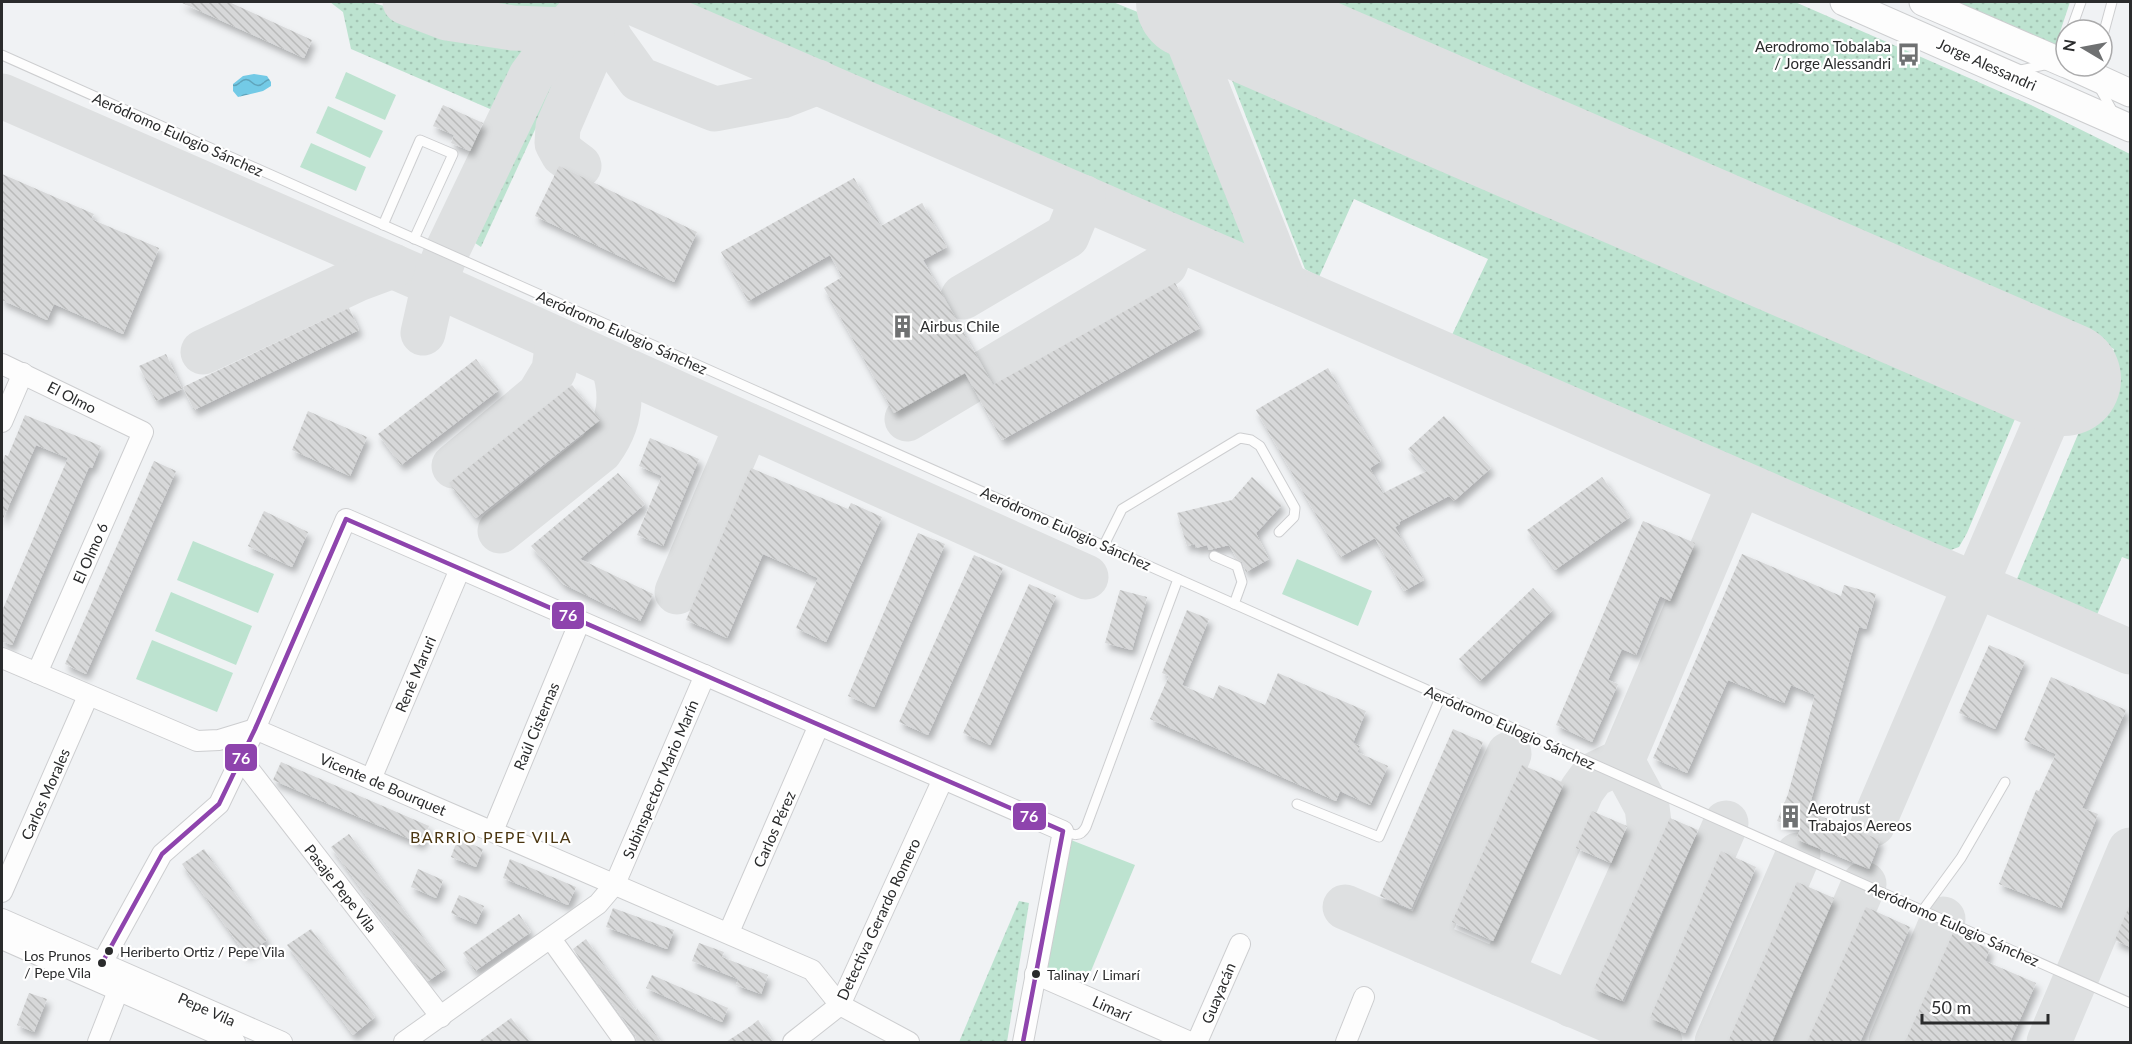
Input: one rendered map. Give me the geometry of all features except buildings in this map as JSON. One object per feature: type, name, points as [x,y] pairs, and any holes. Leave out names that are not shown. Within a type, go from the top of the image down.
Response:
[{"type":"main road","name":"Jorge Alessandri","points":[[1844,2],[2125,125]]},
{"type":"main road","name":"Jorge Alessandri","points":[[1923,2],[2054,55]]},
{"type":"main road","name":"Jorge Alessandri","points":[[2102,78],[2130,93]]},
{"type":"street","name":"El Olmo","points":[[2,364],[143,432]]},
{"type":"street","points":[[2,422],[23,373]]},
{"type":"street","name":"El Olmo 6","points":[[36,673],[143,432]]},
{"type":"street","points":[[102,963],[162,854],[219,804],[255,729],[346,519],[1063,831],[1023,1042]]},
{"type":"street","name":"René Maruri","points":[[371,779],[460,568]]},
{"type":"street","name":"Raúl Cisternas","points":[[493,831],[580,621]]},
{"type":"street","points":[[2,658],[197,741],[219,740],[255,729]]},
{"type":"street","name":"Subinspector Mario Marín","points":[[615,884],[705,675]]},
{"type":"street","name":"Carlos Morales","points":[[2,892],[88,696]]},
{"type":"street","name":"Carlos Pérez","points":[[729,932],[819,725]]},
{"type":"street","name":"Vicente de Bourquet","points":[[255,729],[729,932],[812,970],[840,1005],[909,1042]]},
{"type":"street","name":"Pasaje Pepe Vila","points":[[241,759],[441,1017]]},
{"type":"street","name":"Detectiva Gerardo Romero","points":[[793,1042],[840,1005],[943,779]]},
{"type":"street","points":[[404,1042],[598,904],[615,884]]},
{"type":"street","name":"Pepe Vila","points":[[2,919],[102,963],[235,1042]]},
{"type":"street","name":"Pepe Vila","points":[[2,939],[118,991],[160,999],[282,1042]]},
{"type":"street","points":[[551,939],[625,1042]]},
{"type":"street","name":"Guayacán","points":[[1197,1042],[1240,944]]},
{"type":"street","name":"Limarí","points":[[1035,974],[1190,1042]]},
{"type":"street","points":[[98,1042],[118,991]]},
{"type":"street","points":[[1346,1042],[1364,997]]},
{"type":"lane","points":[[2075,18],[2081,2]]},
{"type":"lane","points":[[2108,18],[2112,2]]},
{"type":"lane","name":"Aeródromo Eulogio Sánchez","points":[[2,55],[2130,1003]]},
{"type":"lane","points":[[2007,73],[2054,66]]},
{"type":"lane","points":[[2087,78],[2125,125]]},
{"type":"lane","points":[[383,225],[420,140],[453,154],[414,239]]},
{"type":"lane","points":[[1104,545],[1122,508],[1240,438],[1251,440],[1260,446],[1295,508],[1294,517],[1279,532]]},
{"type":"lane","points":[[1214,556],[1237,566],[1242,582],[1234,604]]},
{"type":"lane","points":[[1063,831],[1077,835],[1082,833],[1086,827],[1178,579]]},
{"type":"lane","points":[[1297,804],[1378,837],[1441,696]]},
{"type":"lane","points":[[1923,910],[1961,858],[2005,782]]},
{"type":"green space","points":[[330,2],[370,2],[450,25],[542,40],[497,112],[351,49],[343,12]]},
{"type":"green space","points":[[426,2],[560,3],[556,15],[514,20]]},
{"type":"green space","points":[[665,2],[1113,2],[1150,17],[1184,55],[1257,232],[1257,243],[1247,251],[806,57]]},
{"type":"green space","points":[[1311,2],[1795,2],[2031,105],[2130,154],[2130,560],[2122,557],[2096,617],[2014,586],[2114,349]]},
{"type":"green space","points":[[1952,2],[2070,2],[2065,18],[2054,18],[2054,47]]},
{"type":"green space","points":[[1233,51],[2013,390],[2020,407],[1959,547],[1945,552],[1451,337],[1488,259],[1354,199],[1319,277],[1305,269],[1226,65],[1228,55]]},
{"type":"green space","points":[[568,58],[481,247],[472,241],[547,73]]},
{"type":"green space","points":[[346,72],[396,95],[385,120],[335,98]]},
{"type":"green space","points":[[328,106],[383,131],[370,158],[316,133]]},
{"type":"green space","points":[[311,143],[366,167],[356,191],[300,167]]},
{"type":"green space","points":[[193,541],[274,574],[258,613],[177,580]]},
{"type":"green space","points":[[1297,559],[1372,591],[1358,626],[1282,594]]},
{"type":"green space","points":[[171,592],[252,626],[236,665],[155,631]]},
{"type":"green space","points":[[152,640],[233,673],[217,712],[136,679]]},
{"type":"green space","points":[[1071,840],[1135,865],[1086,983],[1043,966]]},
{"type":"green space","points":[[1019,901],[1029,903],[1007,1042],[959,1042]]},
{"type":"water","points":[[254,74],[267,76],[271,86],[263,91],[238,97],[233,91],[233,84],[243,76]]},
{"type":"taxiway","points":[[405,2],[447,18],[513,28],[565,30]]},
{"type":"taxiway","points":[[579,166],[563,154],[557,143],[558,127],[593,46],[591,26],[582,2]]},
{"type":"taxiway","points":[[423,333],[434,284],[446,253],[531,76],[565,30],[591,2]]},
{"type":"taxiway","points":[[592,2],[611,40],[639,79],[715,109],[782,96],[818,82]]},
{"type":"taxiway","points":[[632,2],[2130,652]]},
{"type":"taxiway","points":[[1173,2],[1285,285]]},
{"type":"taxiway","points":[[2,96],[434,284],[1086,577]]},
{"type":"taxiway","points":[[963,297],[1067,236],[1083,197]]},
{"type":"taxiway","points":[[907,419],[1165,265],[1175,238]]},
{"type":"taxiway","points":[[203,352],[358,279],[393,266]]},
{"type":"taxiway","points":[[454,466],[539,395],[554,370],[558,340]]},
{"type":"taxiway","points":[[500,531],[600,451],[607,441],[616,420],[619,399],[613,365]]},
{"type":"taxiway","points":[[1873,824],[2064,379]]},
{"type":"taxiway","points":[[677,592],[747,425]]},
{"type":"taxiway","points":[[1501,974],[1582,790],[1593,775],[1622,761],[1740,483]]},
{"type":"taxiway","points":[[1424,941],[1509,754]]},
{"type":"taxiway","points":[[1572,1005],[1650,831],[1647,807],[1622,761]]},
{"type":"taxiway","points":[[1636,1032],[1726,823]]},
{"type":"taxiway","points":[[2049,1042],[2130,850]]},
{"type":"taxiway","points":[[1717,1042],[1798,855]]},
{"type":"taxiway","points":[[1795,1042],[1864,884]]},
{"type":"taxiway","points":[[1345,907],[1660,1042]]},
{"type":"taxiway","points":[[1891,1042],[1943,919]]},
{"type":"runway","points":[[1193,2],[2064,379]]},
{"type":"transit line","name":"76","points":[[102,963],[162,854],[219,804],[255,729],[346,519],[1063,831],[1023,1042]]},
{"type":"place","name":"Aerodromo Tobalaba / Jorge Alessandri","points":[[1909,55]]},
{"type":"place","name":"Airbus Chile","points":[[902,326]]},
{"type":"place","name":"Aerotrust Trabajos Aereos","points":[[1790,817]]},
{"type":"place","name":"Heriberto Ortiz / Pepe Vila","points":[[109,951]]},
{"type":"place","name":"Los Prunos / Pepe Vila","points":[[102,963]]},
{"type":"place","name":"Talinay / Limarí","points":[[1036,974]]},
{"type":"district","name":"BARRIO PEPE VILA","points":[[491,836]]}]
